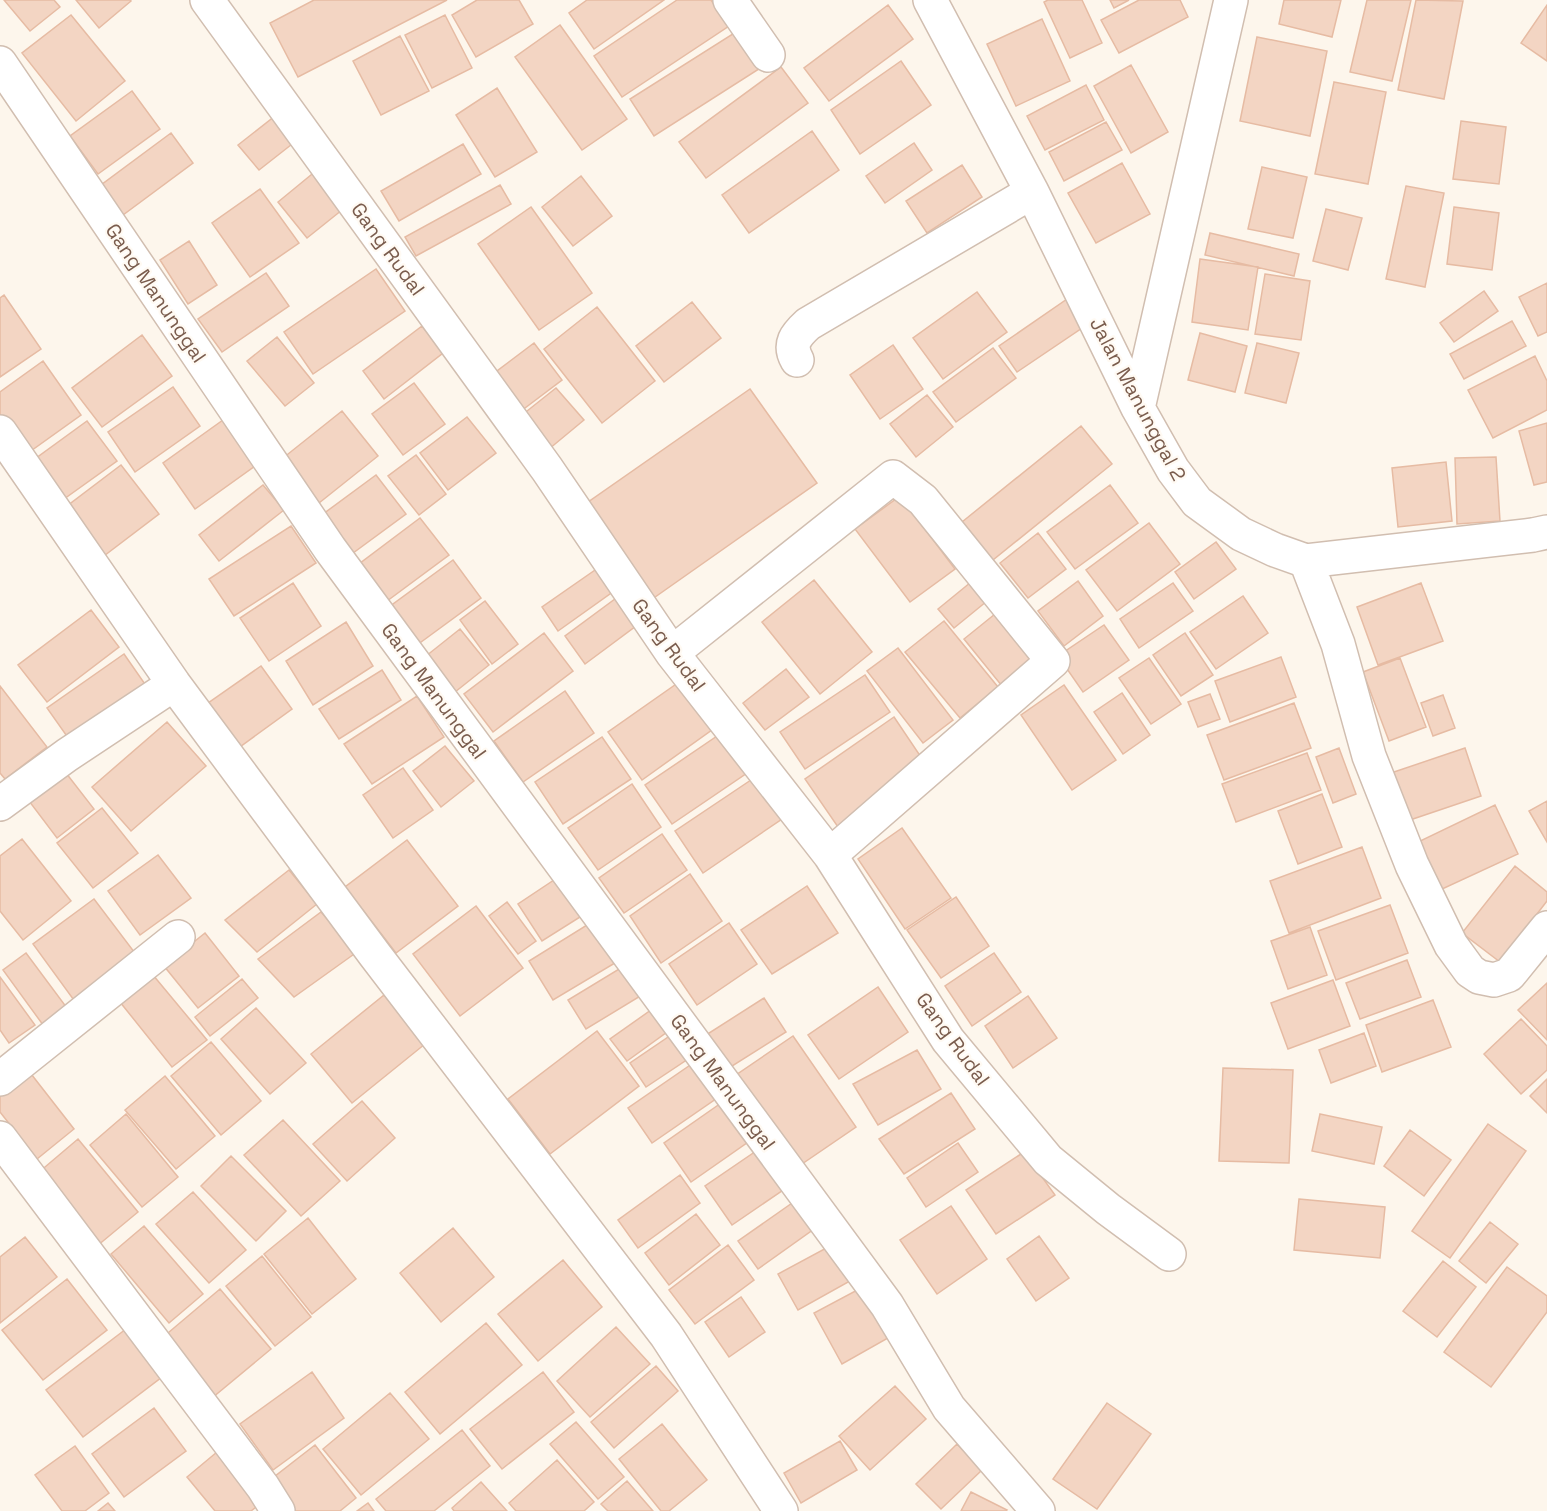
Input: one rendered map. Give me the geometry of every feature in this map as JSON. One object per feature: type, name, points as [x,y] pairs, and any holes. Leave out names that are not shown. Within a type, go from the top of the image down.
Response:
[{"type":"street","name":"Gang Rudal","points":[[207,0],[547,469],[672,653],[830,855],[948,1040],[1048,1160],[1108,1209],[1169,1254]]},
{"type":"street","points":[[730,0],[768,55]]},
{"type":"street","name":"Jalan Manunggal 2","points":[[930,0],[1032,192],[1138,408],[1173,470],[1197,502],[1241,534],[1306,561],[1547,532]]},
{"type":"street","points":[[1138,408],[1231,0]]},
{"type":"street","name":"Gang Manunggal","points":[[0,63],[330,549],[887,1305],[949,1408],[1038,1511]]},
{"type":"street","points":[[797,360],[793,346],[797,335],[808,324],[1032,192]]},
{"type":"street","points":[[0,432],[174,684],[375,955],[666,1335],[781,1511]]},
{"type":"street","points":[[672,653],[893,477],[923,500],[1053,661],[830,855]]},
{"type":"street","points":[[1306,561],[1338,644],[1369,756],[1412,865],[1451,945],[1470,971],[1479,977],[1494,980],[1509,975],[1547,928]]},
{"type":"street","points":[[0,804],[67,755],[174,684]]},
{"type":"street","points":[[0,1079],[178,937]]},
{"type":"street","points":[[0,1138],[256,1478],[278,1511]]},
{"type":"building","points":[[4,0],[54,0],[60,7],[30,31]]},
{"type":"building","points":[[76,0],[130,0],[131,1],[99,28]]},
{"type":"building","points":[[314,0],[447,0],[298,77],[270,23]]},
{"type":"building","points":[[477,0],[519,0],[533,24],[476,57],[452,15]]},
{"type":"building","points":[[587,0],[664,0],[594,49],[569,13]]},
{"type":"building","points":[[677,0],[711,0],[729,26],[622,97],[594,56]]},
{"type":"building","points":[[1082,0],[1102,43],[1070,58],[1044,2]]},
{"type":"building","points":[[1110,0],[1129,0],[1114,8]]},
{"type":"building","points":[[1139,0],[1180,0],[1188,17],[1119,53],[1101,20]]},
{"type":"building","points":[[1284,0],[1341,0],[1332,37],[1279,24]]},
{"type":"building","points":[[1367,0],[1411,0],[1392,81],[1350,72]]},
{"type":"building","points":[[1416,0],[1463,1],[1444,99],[1398,90]]},
{"type":"building","points":[[888,5],[913,39],[829,101],[804,68]]},
{"type":"building","points":[[1547,5],[1547,61],[1521,43]]},
{"type":"building","points":[[71,15],[125,81],[76,121],[22,53]]},
{"type":"building","points":[[445,15],[472,68],[432,88],[405,35]]},
{"type":"building","points":[[1042,19],[1070,81],[1016,106],[987,44]]},
{"type":"building","points":[[560,25],[627,119],[582,150],[515,57]]},
{"type":"building","points":[[739,30],[762,67],[654,136],[630,99]]},
{"type":"building","points":[[400,36],[429,91],[381,115],[353,61]]},
{"type":"building","points":[[1257,37],[1327,51],[1310,136],[1240,121]]},
{"type":"building","points":[[901,61],[931,105],[860,154],[831,110]]},
{"type":"building","points":[[1131,65],[1168,132],[1131,153],[1094,86]]},
{"type":"building","points":[[781,67],[808,103],[706,178],[679,142]]},
{"type":"building","points":[[1334,82],[1386,92],[1368,184],[1315,174]]},
{"type":"building","points":[[1086,85],[1104,120],[1045,150],[1027,116]]},
{"type":"building","points":[[497,88],[537,152],[495,177],[456,115]]},
{"type":"building","points":[[132,91],[160,129],[98,174],[70,136]]},
{"type":"building","points":[[275,116],[296,141],[259,170],[238,145]]},
{"type":"building","points":[[1461,121],[1506,127],[1499,184],[1453,179]]},
{"type":"building","points":[[1106,122],[1122,150],[1064,181],[1049,152]]},
{"type":"building","points":[[812,131],[839,170],[749,233],[722,195]]},
{"type":"building","points":[[171,133],[193,163],[123,215],[101,185]]},
{"type":"building","points":[[914,143],[932,170],[885,203],[866,176]]},
{"type":"building","points":[[463,144],[481,174],[399,221],[381,191]]},
{"type":"building","points":[[1122,163],[1150,214],[1096,243],[1068,193]]},
{"type":"building","points":[[962,165],[982,197],[927,233],[906,201]]},
{"type":"building","points":[[1262,167],[1307,177],[1293,238],[1248,229]]},
{"type":"building","points":[[317,170],[347,206],[307,238],[278,202]]},
{"type":"building","points":[[581,176],[612,216],[573,246],[542,207]]},
{"type":"building","points":[[500,185],[511,204],[416,256],[405,237]]},
{"type":"building","points":[[1406,186],[1444,193],[1425,287],[1386,279]]},
{"type":"building","points":[[260,189],[299,243],[250,277],[212,223]]},
{"type":"building","points":[[531,207],[592,293],[539,330],[478,244]]},
{"type":"building","points":[[1454,207],[1499,213],[1492,270],[1447,264]]},
{"type":"building","points":[[1326,209],[1362,218],[1348,270],[1313,261]]},
{"type":"building","points":[[1210,233],[1299,254],[1294,276],[1205,255]]},
{"type":"building","points":[[189,241],[217,285],[188,304],[160,260]]},
{"type":"building","points":[[1200,259],[1258,267],[1248,330],[1192,322]]},
{"type":"building","points":[[376,269],[405,311],[313,374],[284,332]]},
{"type":"building","points":[[266,273],[289,306],[222,352],[198,319]]},
{"type":"building","points":[[1265,274],[1310,281],[1301,340],[1255,334]]},
{"type":"building","points":[[1547,283],[1547,332],[1538,336],[1519,297]]},
{"type":"building","points":[[1484,291],[1498,311],[1454,342],[1440,323]]},
{"type":"building","points":[[977,292],[1007,332],[943,379],[913,338]]},
{"type":"building","points":[[4,295],[41,349],[0,377],[0,298]]},
{"type":"building","points":[[1070,297],[1088,324],[1017,372],[999,346]]},
{"type":"building","points":[[692,302],[721,338],[664,382],[636,346]]},
{"type":"building","points":[[597,307],[655,381],[602,423],[544,349]]},
{"type":"building","points":[[1512,321],[1526,346],[1464,379],[1450,354]]},
{"type":"building","points":[[422,326],[443,353],[384,399],[363,371]]},
{"type":"building","points":[[1200,333],[1247,346],[1235,392],[1188,380]]},
{"type":"building","points":[[142,335],[172,376],[102,427],[72,388]]},
{"type":"building","points":[[277,337],[314,383],[285,406],[247,361]]},
{"type":"building","points":[[534,343],[562,380],[521,411],[493,374]]},
{"type":"building","points":[[1257,343],[1299,353],[1286,403],[1245,393]]},
{"type":"building","points":[[893,345],[923,389],[880,419],[850,375]]},
{"type":"building","points":[[993,348],[1016,378],[956,422],[933,392]]},
{"type":"building","points":[[1535,356],[1547,381],[1547,410],[1493,438],[1468,390]]},
{"type":"building","points":[[43,361],[81,415],[21,458],[0,430],[0,392]]},
{"type":"building","points":[[414,383],[445,424],[403,455],[372,414]]},
{"type":"building","points":[[173,387],[200,426],[135,472],[108,432]]},
{"type":"building","points":[[556,388],[584,420],[549,449],[522,415]]},
{"type":"building","points":[[750,389],[817,483],[648,602],[581,507]]},
{"type":"building","points":[[927,395],[953,427],[916,457],[890,424]]},
{"type":"building","points":[[342,411],[378,456],[314,507],[278,462]]},
{"type":"building","points":[[467,417],[496,453],[448,490],[420,453]]},
{"type":"building","points":[[223,420],[255,466],[195,509],[163,463]]},
{"type":"building","points":[[87,421],[117,461],[57,504],[28,464]]},
{"type":"building","points":[[1547,423],[1547,482],[1534,485],[1519,431]]},
{"type":"building","points":[[1081,426],[1112,464],[988,564],[957,526]]},
{"type":"building","points":[[416,455],[446,494],[419,515],[388,476]]},
{"type":"building","points":[[1496,457],[1500,521],[1457,524],[1455,458]]},
{"type":"building","points":[[1446,462],[1452,521],[1398,527],[1392,468]]},
{"type":"building","points":[[121,465],[159,514],[96,562],[59,512]]},
{"type":"building","points":[[376,475],[406,514],[349,556],[319,517]]},
{"type":"building","points":[[263,485],[284,510],[219,561],[199,535]]},
{"type":"building","points":[[1110,485],[1138,523],[1075,569],[1047,532]]},
{"type":"building","points":[[900,496],[955,569],[910,602],[855,529]]},
{"type":"building","points":[[420,518],[449,555],[383,604],[355,567]]},
{"type":"building","points":[[1149,523],[1180,564],[1117,611],[1086,570]]},
{"type":"building","points":[[291,526],[316,563],[234,616],[209,579]]},
{"type":"building","points":[[1038,533],[1066,569],[1028,598],[1000,563]]},
{"type":"building","points":[[1216,542],[1236,569],[1194,599],[1175,572]]},
{"type":"building","points":[[453,560],[481,598],[417,645],[389,607]]},
{"type":"building","points":[[598,568],[614,591],[558,631],[542,607]]},
{"type":"building","points":[[976,578],[992,597],[954,628],[938,609]]},
{"type":"building","points":[[814,580],[872,652],[820,694],[762,622]]},
{"type":"building","points":[[1078,581],[1103,616],[1064,646],[1038,611]]},
{"type":"building","points":[[293,583],[321,626],[269,661],[240,618]]},
{"type":"building","points":[[1173,583],[1193,611],[1139,648],[1120,619]]},
{"type":"building","points":[[1421,583],[1443,641],[1378,665],[1357,607]]},
{"type":"building","points":[[619,596],[640,623],[585,664],[565,636]]},
{"type":"building","points":[[1243,596],[1268,633],[1216,669],[1190,632]]},
{"type":"building","points":[[485,601],[518,644],[492,664],[460,620]]},
{"type":"building","points":[[91,610],[119,647],[47,702],[18,665]]},
{"type":"building","points":[[1000,610],[1038,655],[1002,686],[964,639]]},
{"type":"building","points":[[944,621],[998,687],[960,718],[905,652]]},
{"type":"building","points":[[346,622],[373,666],[313,705],[286,661]]},
{"type":"building","points":[[1104,625],[1129,660],[1083,692],[1058,656]]},
{"type":"building","points":[[460,629],[489,665],[450,696],[421,660]]},
{"type":"building","points":[[544,633],[573,671],[493,732],[464,694]]},
{"type":"building","points":[[1185,633],[1213,675],[1181,696],[1153,655]]},
{"type":"building","points":[[898,648],[953,720],[923,743],[867,671]]},
{"type":"building","points":[[124,654],[147,687],[71,742],[47,708]]},
{"type":"building","points":[[1281,657],[1296,697],[1230,722],[1215,681]]},
{"type":"building","points":[[1149,658],[1181,704],[1151,724],[1119,678]]},
{"type":"building","points":[[1400,658],[1426,727],[1389,741],[1363,672]]},
{"type":"building","points":[[261,666],[292,709],[233,752],[201,708]]},
{"type":"building","points":[[786,669],[809,697],[765,730],[743,703]]},
{"type":"building","points":[[382,670],[401,700],[339,739],[319,709]]},
{"type":"building","points":[[865,675],[890,712],[805,769],[780,732]]},
{"type":"building","points":[[682,680],[716,727],[642,780],[608,732]]},
{"type":"building","points":[[1064,685],[1116,760],[1072,790],[1021,715]]},
{"type":"building","points":[[0,686],[47,747],[5,779],[0,773]]},
{"type":"building","points":[[565,691],[594,733],[523,782],[494,741]]},
{"type":"building","points":[[1122,693],[1150,735],[1123,754],[1094,712]]},
{"type":"building","points":[[1210,694],[1220,719],[1198,727],[1188,702]]},
{"type":"building","points":[[1443,695],[1455,728],[1433,736],[1421,703]]},
{"type":"building","points":[[417,696],[444,737],[372,784],[344,744]]},
{"type":"building","points":[[1294,703],[1311,748],[1224,780],[1207,735]]},
{"type":"building","points":[[894,717],[927,766],[838,827],[805,779]]},
{"type":"building","points":[[167,722],[206,766],[131,831],[92,787]]},
{"type":"building","points":[[723,732],[750,771],[672,824],[645,785]]},
{"type":"building","points":[[602,737],[631,779],[563,824],[535,782]]},
{"type":"building","points":[[445,746],[474,781],[441,807],[413,771]]},
{"type":"building","points":[[1339,748],[1356,794],[1333,803],[1316,757]]},
{"type":"building","points":[[1465,748],[1481,796],[1407,821],[1391,773]]},
{"type":"building","points":[[1307,753],[1321,790],[1236,822],[1222,784]]},
{"type":"building","points":[[403,768],[433,810],[393,838],[363,795]]},
{"type":"building","points":[[66,773],[94,809],[57,838],[29,801]]},
{"type":"building","points":[[757,776],[785,817],[703,873],[675,831]]},
{"type":"building","points":[[632,784],[661,827],[598,870],[568,828]]},
{"type":"building","points":[[1322,794],[1342,847],[1298,864],[1278,811]]},
{"type":"building","points":[[1547,801],[1547,842],[1529,811]]},
{"type":"building","points":[[1495,805],[1518,854],[1440,890],[1418,842]]},
{"type":"building","points":[[102,808],[138,853],[93,888],[57,843]]},
{"type":"building","points":[[902,828],[951,898],[905,929],[858,859]]},
{"type":"building","points":[[662,834],[687,870],[624,913],[599,878]]},
{"type":"building","points":[[22,839],[71,901],[23,940],[0,911],[0,856]]},
{"type":"building","points":[[407,840],[458,906],[396,953],[345,887]]},
{"type":"building","points":[[1362,847],[1381,898],[1289,933],[1270,881]]},
{"type":"building","points":[[158,855],[191,898],[140,935],[108,891]]},
{"type":"building","points":[[1515,866],[1547,892],[1547,901],[1500,962],[1462,933]]},
{"type":"building","points":[[289,870],[317,904],[257,952],[225,920]]},
{"type":"building","points":[[563,874],[588,912],[542,941],[518,904]]},
{"type":"building","points":[[690,874],[722,921],[661,963],[630,916]]},
{"type":"building","points":[[807,886],[838,933],[772,974],[741,930]]},
{"type":"building","points":[[956,897],[989,946],[941,978],[907,930]]},
{"type":"building","points":[[94,899],[138,957],[76,1003],[33,944]]},
{"type":"building","points":[[507,902],[536,941],[518,954],[489,916]]},
{"type":"building","points":[[1390,905],[1408,953],[1336,980],[1318,931]]},
{"type":"building","points":[[476,906],[523,968],[460,1016],[413,954]]},
{"type":"building","points":[[321,912],[357,952],[294,997],[258,959]]},
{"type":"building","points":[[595,920],[620,960],[553,1000],[529,961]]},
{"type":"building","points":[[729,923],[757,964],[697,1005],[669,964]]},
{"type":"building","points":[[1310,927],[1327,975],[1288,989],[1271,941]]},
{"type":"building","points":[[205,933],[239,976],[198,1008],[164,966]]},
{"type":"building","points":[[26,953],[70,1012],[46,1029],[3,970]]},
{"type":"building","points":[[994,953],[1021,992],[972,1026],[945,986]]},
{"type":"building","points":[[1407,960],[1421,997],[1360,1019],[1346,983]]},
{"type":"building","points":[[624,966],[642,995],[586,1029],[568,1000]]},
{"type":"building","points":[[153,975],[207,1040],[172,1067],[120,1002]]},
{"type":"building","points":[[0,977],[35,1025],[9,1043],[0,1030]]},
{"type":"building","points":[[242,979],[258,998],[210,1036],[195,1017]]},
{"type":"building","points":[[1333,980],[1350,1026],[1288,1049],[1271,1003]]},
{"type":"building","points":[[1547,983],[1547,1040],[1518,1010]]},
{"type":"building","points":[[878,987],[908,1032],[839,1079],[808,1035]]},
{"type":"building","points":[[384,995],[425,1044],[352,1103],[311,1054]]},
{"type":"building","points":[[1028,996],[1057,1038],[1013,1068],[985,1026]]},
{"type":"building","points":[[764,998],[786,1032],[729,1068],[706,1035]]},
{"type":"building","points":[[1433,1000],[1451,1047],[1382,1072],[1366,1025]]},
{"type":"building","points":[[658,1005],[674,1027],[627,1061],[610,1039]]},
{"type":"building","points":[[256,1008],[306,1063],[270,1094],[221,1039]]},
{"type":"building","points":[[1521,1019],[1547,1046],[1547,1070],[1521,1094],[1484,1054]]},
{"type":"building","points":[[597,1031],[639,1086],[550,1154],[508,1099]]},
{"type":"building","points":[[677,1031],[694,1055],[646,1087],[630,1063]]},
{"type":"building","points":[[1364,1033],[1376,1066],[1331,1083],[1319,1050]]},
{"type":"building","points":[[793,1036],[856,1127],[799,1166],[736,1075]]},
{"type":"building","points":[[211,1042],[261,1101],[221,1135],[171,1076]]},
{"type":"building","points":[[917,1050],[941,1089],[878,1125],[853,1084]]},
{"type":"building","points":[[699,1059],[723,1094],[652,1143],[628,1108]]},
{"type":"building","points":[[1223,1068],[1293,1070],[1289,1163],[1219,1161]]},
{"type":"building","points":[[28,1070],[74,1129],[37,1159],[0,1112],[0,1092]]},
{"type":"building","points":[[165,1076],[215,1136],[176,1169],[125,1110]]},
{"type":"building","points":[[1547,1079],[1547,1113],[1530,1096]]},
{"type":"building","points":[[951,1093],[975,1129],[904,1174],[879,1139]]},
{"type":"building","points":[[362,1101],[395,1138],[347,1181],[313,1144]]},
{"type":"building","points":[[724,1101],[751,1140],[691,1182],[664,1143]]},
{"type":"building","points":[[126,1114],[178,1177],[142,1207],[90,1145]]},
{"type":"building","points":[[1320,1114],[1382,1127],[1374,1164],[1312,1151]]},
{"type":"building","points":[[283,1120],[340,1181],[301,1216],[244,1155]]},
{"type":"building","points":[[1488,1124],[1526,1151],[1450,1258],[1412,1231]]},
{"type":"building","points":[[1410,1130],[1451,1160],[1424,1196],[1384,1166]]},
{"type":"building","points":[[78,1139],[138,1212],[91,1251],[32,1178]]},
{"type":"building","points":[[958,1143],[978,1172],[926,1207],[907,1178]]},
{"type":"building","points":[[762,1147],[789,1186],[732,1225],[705,1186]]},
{"type":"building","points":[[1024,1152],[1055,1195],[996,1234],[966,1190]]},
{"type":"building","points":[[231,1156],[286,1211],[256,1241],[201,1186]]},
{"type":"building","points":[[680,1175],[700,1203],[638,1248],[618,1220]]},
{"type":"building","points":[[193,1192],[246,1250],[209,1283],[156,1224]]},
{"type":"building","points":[[1299,1199],[1385,1207],[1380,1258],[1294,1250]]},
{"type":"building","points":[[795,1201],[814,1229],[758,1269],[738,1241]]},
{"type":"building","points":[[951,1206],[987,1259],[937,1294],[900,1240]]},
{"type":"building","points":[[696,1214],[720,1245],[669,1285],[645,1253]]},
{"type":"building","points":[[308,1218],[356,1279],[312,1314],[264,1254]]},
{"type":"building","points":[[1490,1222],[1518,1244],[1486,1283],[1459,1261]]},
{"type":"building","points":[[144,1226],[203,1294],[169,1323],[111,1254]]},
{"type":"building","points":[[453,1228],[494,1277],[441,1322],[400,1273]]},
{"type":"building","points":[[1039,1236],[1069,1278],[1036,1301],[1007,1259]]},
{"type":"building","points":[[25,1237],[57,1277],[0,1323],[0,1257]]},
{"type":"building","points":[[728,1245],[754,1280],[695,1324],[669,1290]]},
{"type":"building","points":[[830,1246],[850,1281],[798,1310],[778,1274]]},
{"type":"building","points":[[262,1256],[311,1317],[275,1346],[226,1286]]},
{"type":"building","points":[[563,1260],[602,1307],[538,1361],[498,1314]]},
{"type":"building","points":[[1443,1261],[1476,1287],[1437,1337],[1403,1311]]},
{"type":"building","points":[[1507,1267],[1547,1296],[1547,1312],[1491,1387],[1444,1352]]},
{"type":"building","points":[[67,1279],[107,1330],[43,1380],[2,1330]]},
{"type":"building","points":[[861,1288],[888,1338],[842,1364],[814,1313]]},
{"type":"building","points":[[220,1289],[271,1349],[212,1398],[162,1338]]},
{"type":"building","points":[[741,1297],[765,1332],[729,1357],[705,1322]]},
{"type":"building","points":[[486,1323],[522,1365],[440,1434],[405,1392]]},
{"type":"building","points":[[616,1327],[650,1364],[590,1417],[557,1381]]},
{"type":"building","points":[[126,1329],[162,1377],[83,1437],[46,1390]]},
{"type":"building","points":[[656,1366],[678,1391],[614,1448],[591,1422]]},
{"type":"building","points":[[312,1372],[344,1418],[273,1470],[240,1424]]},
{"type":"building","points":[[543,1372],[574,1412],[502,1469],[470,1429]]},
{"type":"building","points":[[895,1386],[926,1419],[870,1470],[839,1436]]},
{"type":"building","points":[[390,1393],[429,1439],[361,1495],[323,1449]]},
{"type":"building","points":[[1107,1403],[1151,1434],[1097,1509],[1053,1479]]},
{"type":"building","points":[[154,1408],[186,1451],[124,1497],[92,1454]]},
{"type":"building","points":[[576,1422],[624,1477],[598,1499],[550,1444]]},
{"type":"building","points":[[662,1424],[707,1480],[669,1511],[661,1511],[619,1459]]},
{"type":"building","points":[[462,1430],[490,1466],[434,1511],[386,1511],[376,1499]]},
{"type":"building","points":[[840,1441],[857,1470],[801,1503],[784,1473]]},
{"type":"building","points":[[957,1444],[982,1470],[941,1509],[916,1484]]},
{"type":"building","points":[[315,1445],[356,1498],[340,1511],[286,1511],[265,1484]]},
{"type":"building","points":[[75,1446],[109,1493],[85,1511],[62,1511],[35,1475]]},
{"type":"building","points":[[217,1452],[260,1504],[251,1511],[215,1511],[187,1477]]},
{"type":"building","points":[[557,1460],[594,1502],[584,1511],[516,1511],[509,1503]]},
{"type":"building","points":[[627,1481],[653,1511],[608,1511],[601,1504]]},
{"type":"building","points":[[481,1482],[507,1511],[454,1511],[452,1508]]},
{"type":"building","points":[[971,1492],[1007,1510],[961,1511]]},
{"type":"building","points":[[108,1503],[115,1511],[98,1511]]},
{"type":"building","points":[[368,1503],[374,1511],[357,1511]]}]
